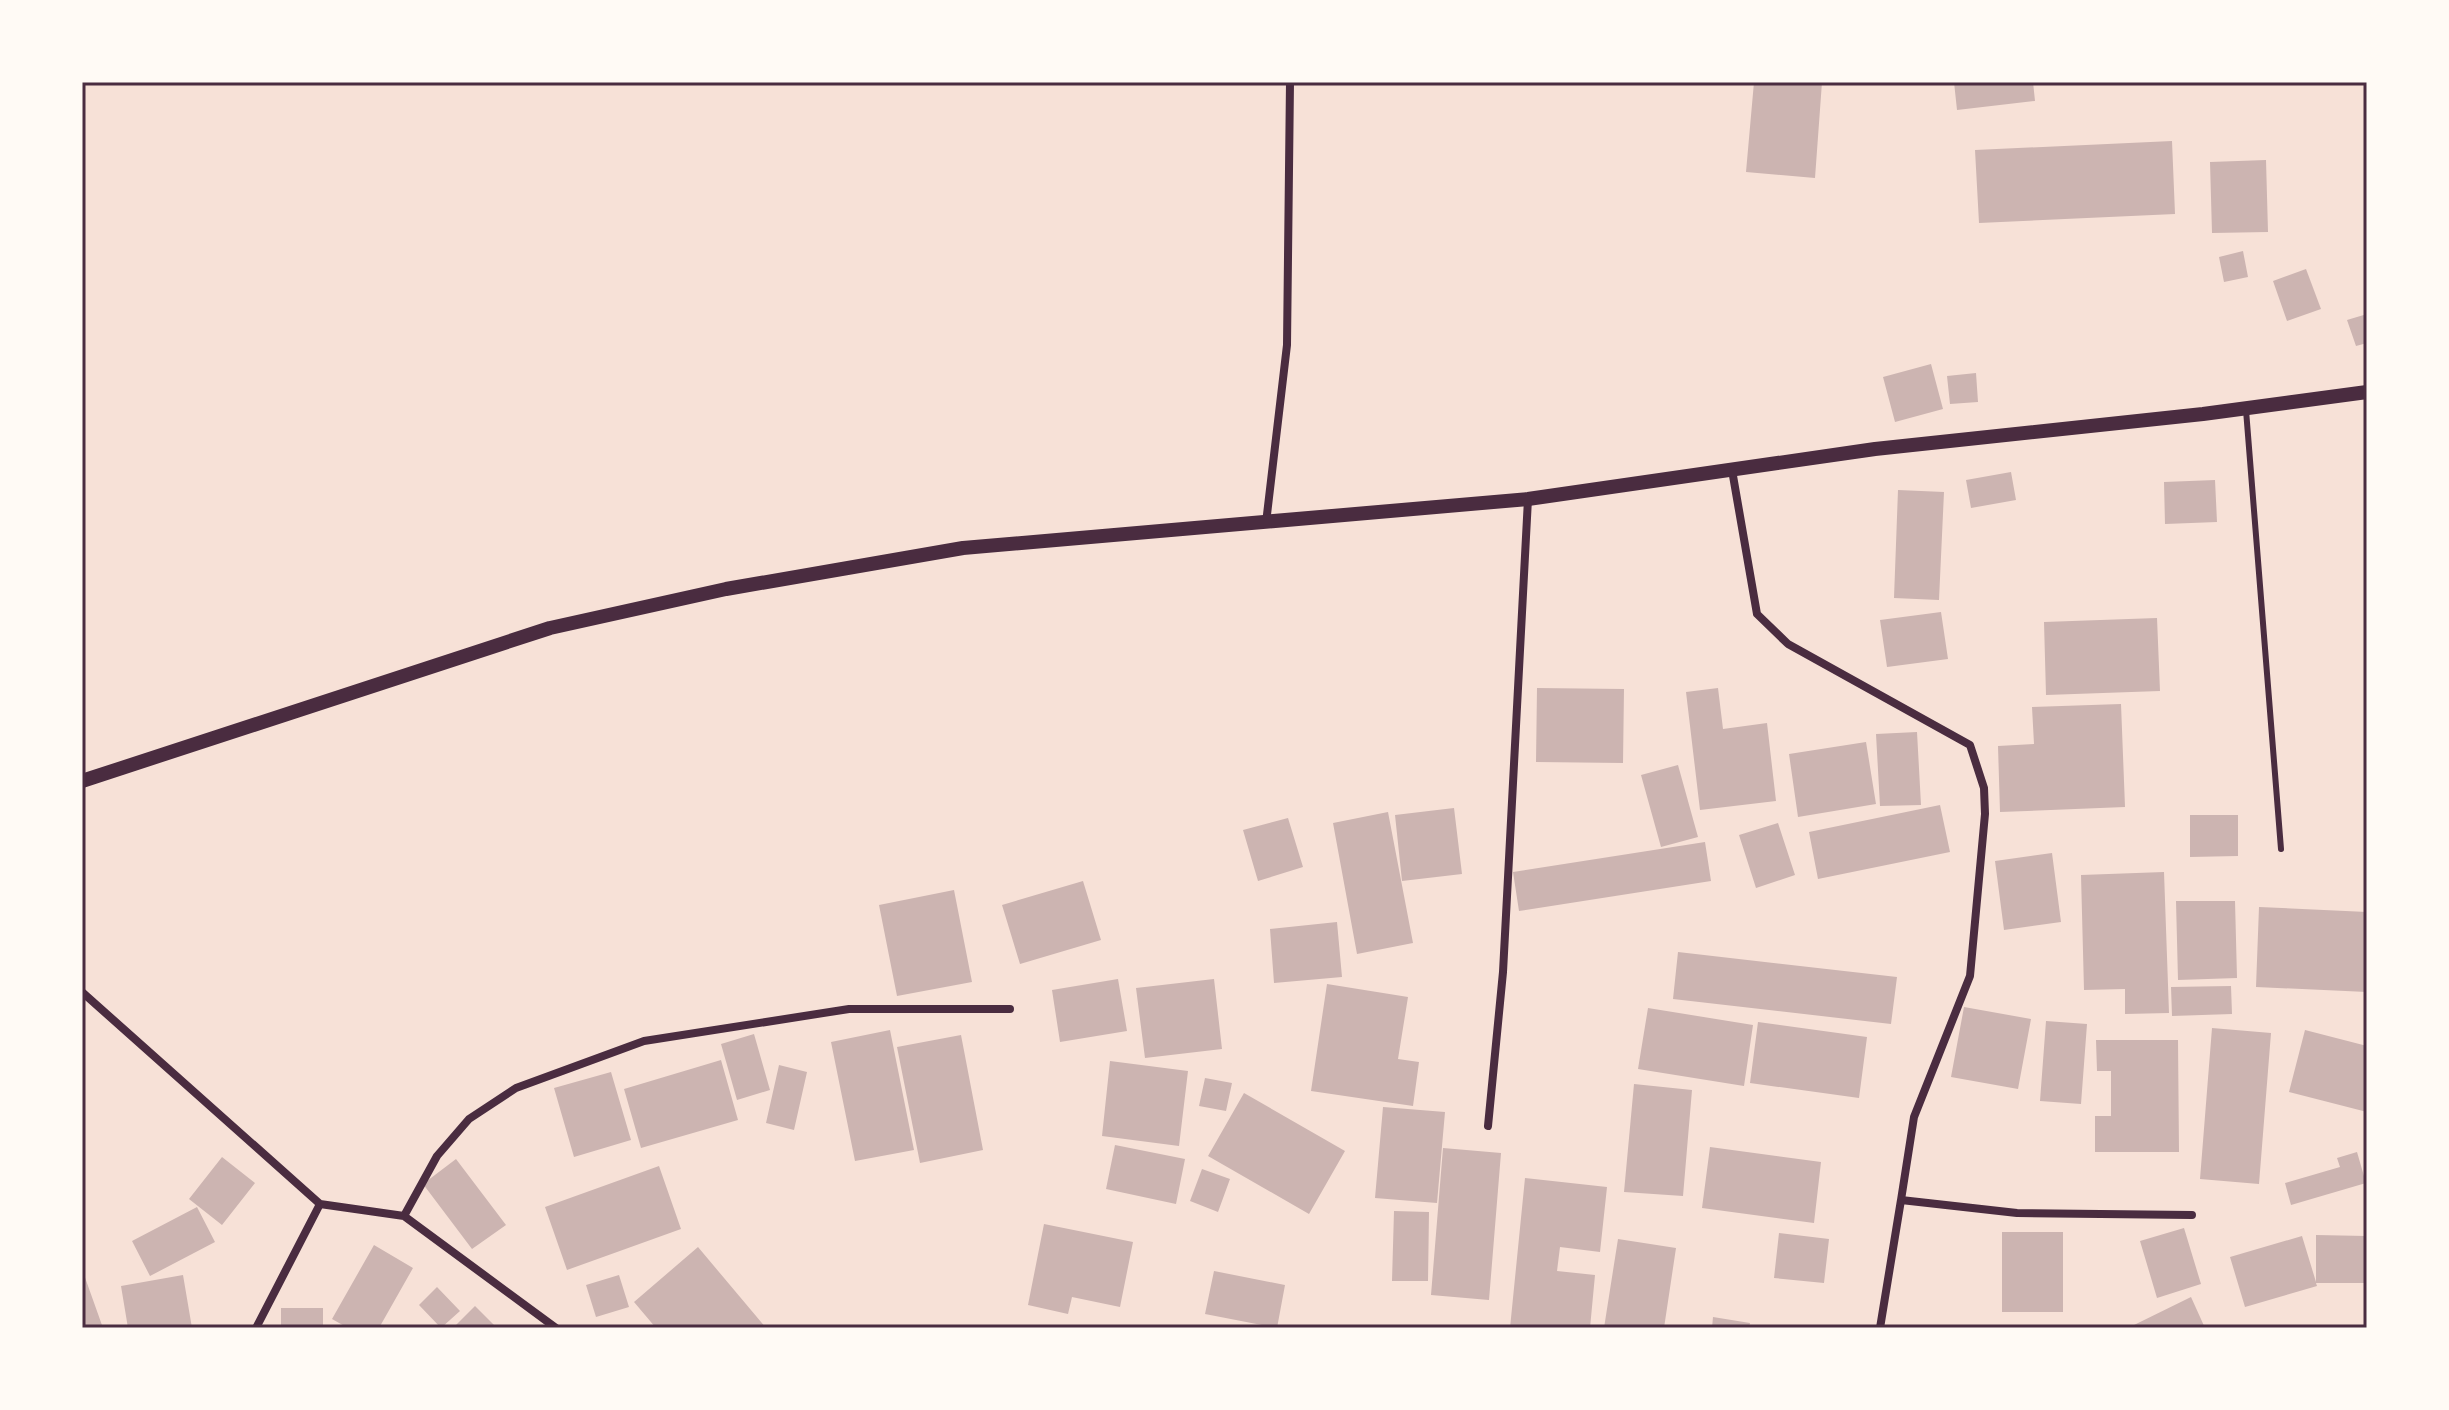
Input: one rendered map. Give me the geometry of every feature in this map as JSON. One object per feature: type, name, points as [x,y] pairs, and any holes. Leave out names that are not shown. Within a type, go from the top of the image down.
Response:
[{"type":"street","points":[[1266,523],[1287,345],[1290,82]]},
{"type":"street","points":[[82,781],[550,628],[726,589],[963,548],[1528,499],[1875,449],[2246,409],[2367,392]]},
{"type":"street","points":[[1732,470],[1757,614],[1788,644],[1970,745],[1984,788],[1985,814],[1970,976],[1914,1117],[1880,1328]]},
{"type":"street","points":[[1488,1126],[1504,957],[1528,499]]},
{"type":"street","points":[[82,992],[320,1204],[404,1216],[480,1275],[556,1328]]},
{"type":"street","points":[[404,1216],[437,1156],[469,1119],[516,1088],[644,1041],[849,1009],[1010,1009]]},
{"type":"street","points":[[1901,1200],[2017,1213],[2192,1215]]},
{"type":"street","points":[[256,1328],[320,1204]]},
{"type":"lane","points":[[2246,409],[2281,849]]},
{"type":"building","points":[[1754,82],[1822,82],[1815,178],[1746,172]]},
{"type":"building","points":[[1954,82],[2033,82],[2035,101],[1957,110]]},
{"type":"building","points":[[2172,141],[2175,214],[1979,223],[1975,150]]},
{"type":"building","points":[[2266,160],[2268,232],[2212,233],[2210,162]]},
{"type":"building","points":[[2243,251],[2248,277],[2224,282],[2219,257]]},
{"type":"building","points":[[2306,269],[2321,309],[2287,321],[2273,281]]},
{"type":"building","points":[[2367,314],[2367,343],[2356,346],[2347,320]]},
{"type":"building","points":[[1931,364],[1943,409],[1895,422],[1883,377]]},
{"type":"building","points":[[1976,373],[1978,402],[1950,404],[1947,376]]},
{"type":"building","points":[[2011,472],[2016,500],[1971,508],[1966,480]]},
{"type":"building","points":[[2215,480],[2217,522],[2165,524],[2164,482]]},
{"type":"building","points":[[1898,490],[1944,492],[1939,600],[1894,598]]},
{"type":"building","points":[[1941,612],[1948,659],[1887,667],[1880,620]]},
{"type":"building","points":[[2157,618],[2160,691],[2046,695],[2044,622]]},
{"type":"building","points":[[1537,688],[1624,689],[1623,763],[1536,762]]},
{"type":"building","points":[[1718,688],[1723,729],[1767,723],[1776,801],[1700,810],[1686,692]]},
{"type":"building","points":[[2121,704],[2125,807],[2000,812],[1998,746],[2034,744],[2032,707]]},
{"type":"building","points":[[1917,732],[1921,805],[1880,806],[1876,734]]},
{"type":"building","points":[[1866,742],[1876,804],[1798,817],[1789,754]]},
{"type":"building","points":[[1678,765],[1698,837],[1661,847],[1641,775]]},
{"type":"building","points":[[1940,805],[1950,852],[1818,879],[1809,832]]},
{"type":"building","points":[[1454,808],[1462,874],[1402,881],[1395,815]]},
{"type":"building","points":[[1388,812],[1413,943],[1357,954],[1333,823]]},
{"type":"building","points":[[2190,815],[2238,815],[2238,856],[2190,857]]},
{"type":"building","points":[[1288,818],[1303,867],[1258,881],[1243,830]]},
{"type":"building","points":[[1778,823],[1795,875],[1756,888],[1739,835]]},
{"type":"building","points":[[1705,842],[1711,881],[1519,911],[1513,872]]},
{"type":"building","points":[[2052,853],[2061,922],[2004,930],[1995,861]]},
{"type":"building","points":[[2164,872],[2169,1013],[2125,1014],[2125,989],[2084,990],[2081,875]]},
{"type":"building","points":[[1083,881],[1101,940],[1020,964],[1002,905]]},
{"type":"building","points":[[954,890],[972,982],[897,996],[879,905]]},
{"type":"building","points":[[2176,901],[2235,901],[2237,978],[2178,980]]},
{"type":"building","points":[[2259,907],[2367,912],[2367,992],[2256,987]]},
{"type":"building","points":[[1337,922],[1342,977],[1274,983],[1270,929]]},
{"type":"building","points":[[1678,952],[1897,977],[1891,1024],[1673,999]]},
{"type":"building","points":[[1118,979],[1127,1031],[1060,1042],[1052,990]]},
{"type":"building","points":[[1214,979],[1222,1049],[1145,1058],[1136,988]]},
{"type":"building","points":[[1327,984],[1408,997],[1398,1059],[1419,1062],[1413,1106],[1311,1091]]},
{"type":"building","points":[[2231,986],[2232,1014],[2172,1016],[2171,987]]},
{"type":"building","points":[[1964,1007],[2031,1019],[2018,1089],[1951,1077]]},
{"type":"building","points":[[1648,1008],[1753,1025],[1744,1086],[1638,1069]]},
{"type":"building","points":[[2046,1021],[2087,1024],[2081,1104],[2040,1101]]},
{"type":"building","points":[[1758,1022],[1867,1037],[1859,1098],[1750,1083]]},
{"type":"building","points":[[2212,1028],[2271,1033],[2259,1184],[2200,1179]]},
{"type":"building","points":[[890,1030],[914,1150],[855,1161],[831,1042]]},
{"type":"building","points":[[2305,1030],[2367,1046],[2367,1112],[2289,1092]]},
{"type":"building","points":[[754,1034],[770,1090],[737,1100],[721,1044]]},
{"type":"building","points":[[961,1035],[983,1150],[920,1163],[897,1047]]},
{"type":"building","points":[[2096,1040],[2178,1040],[2179,1152],[2095,1152],[2095,1116],[2111,1116],[2111,1071],[2097,1071]]},
{"type":"building","points":[[721,1060],[738,1120],[641,1148],[624,1089]]},
{"type":"building","points":[[1110,1061],[1188,1071],[1179,1146],[1102,1136]]},
{"type":"building","points":[[779,1065],[807,1072],[794,1130],[766,1123]]},
{"type":"building","points":[[611,1072],[631,1140],[574,1157],[554,1088]]},
{"type":"building","points":[[1205,1078],[1232,1083],[1226,1111],[1199,1106]]},
{"type":"building","points":[[1634,1084],[1692,1090],[1683,1196],[1624,1192]]},
{"type":"building","points":[[1244,1093],[1345,1151],[1309,1214],[1208,1156]]},
{"type":"building","points":[[1383,1107],[1445,1112],[1437,1203],[1375,1198]]},
{"type":"building","points":[[1115,1145],[1185,1159],[1176,1204],[1106,1189]]},
{"type":"building","points":[[1710,1147],[1821,1162],[1814,1223],[1702,1208]]},
{"type":"building","points":[[1443,1148],[1501,1153],[1489,1300],[1431,1295]]},
{"type":"building","points":[[2357,1152],[2366,1183],[2291,1205],[2285,1183],[2340,1167],[2337,1158]]},
{"type":"building","points":[[222,1157],[255,1183],[222,1225],[189,1199]]},
{"type":"building","points":[[456,1159],[506,1225],[472,1249],[423,1184]]},
{"type":"building","points":[[659,1166],[681,1229],[567,1270],[545,1207]]},
{"type":"building","points":[[1202,1169],[1230,1179],[1218,1212],[1190,1201]]},
{"type":"building","points":[[1525,1178],[1607,1187],[1600,1252],[1560,1247],[1557,1271],[1595,1275],[1590,1328],[1510,1328]]},
{"type":"building","points":[[197,1207],[215,1242],[150,1276],[132,1241]]},
{"type":"building","points":[[1394,1211],[1429,1212],[1428,1281],[1392,1281]]},
{"type":"building","points":[[1044,1224],[1133,1242],[1120,1307],[1072,1297],[1068,1314],[1028,1305]]},
{"type":"building","points":[[2184,1228],[2201,1284],[2157,1298],[2140,1241]]},
{"type":"building","points":[[2002,1232],[2063,1232],[2063,1312],[2002,1312]]},
{"type":"building","points":[[1779,1233],[1829,1239],[1824,1283],[1774,1278]]},
{"type":"building","points":[[2316,1235],[2366,1236],[2366,1283],[2316,1283],[2317,1286],[2245,1307],[2230,1257],[2302,1236],[2316,1282]]},
{"type":"building","points":[[1618,1239],[1676,1248],[1664,1328],[1604,1328]]},
{"type":"building","points":[[374,1245],[413,1268],[379,1328],[348,1328],[332,1319]]},
{"type":"building","points":[[698,1247],[766,1328],[656,1328],[634,1302]]},
{"type":"building","points":[[82,1269],[103,1328],[82,1328]]},
{"type":"building","points":[[1214,1271],[1285,1285],[1277,1328],[1205,1314]]},
{"type":"building","points":[[183,1275],[192,1328],[128,1328],[121,1286]]},
{"type":"building","points":[[619,1275],[629,1307],[596,1317],[586,1285]]},
{"type":"building","points":[[437,1287],[460,1311],[441,1328],[419,1305]]},
{"type":"building","points":[[2191,1297],[2205,1328],[2135,1328],[2134,1325]]},
{"type":"building","points":[[475,1306],[497,1328],[453,1328]]},
{"type":"building","points":[[281,1308],[323,1308],[323,1328],[281,1328]]},
{"type":"building","points":[[1713,1317],[1750,1323],[1749,1328],[1712,1328]]}]
